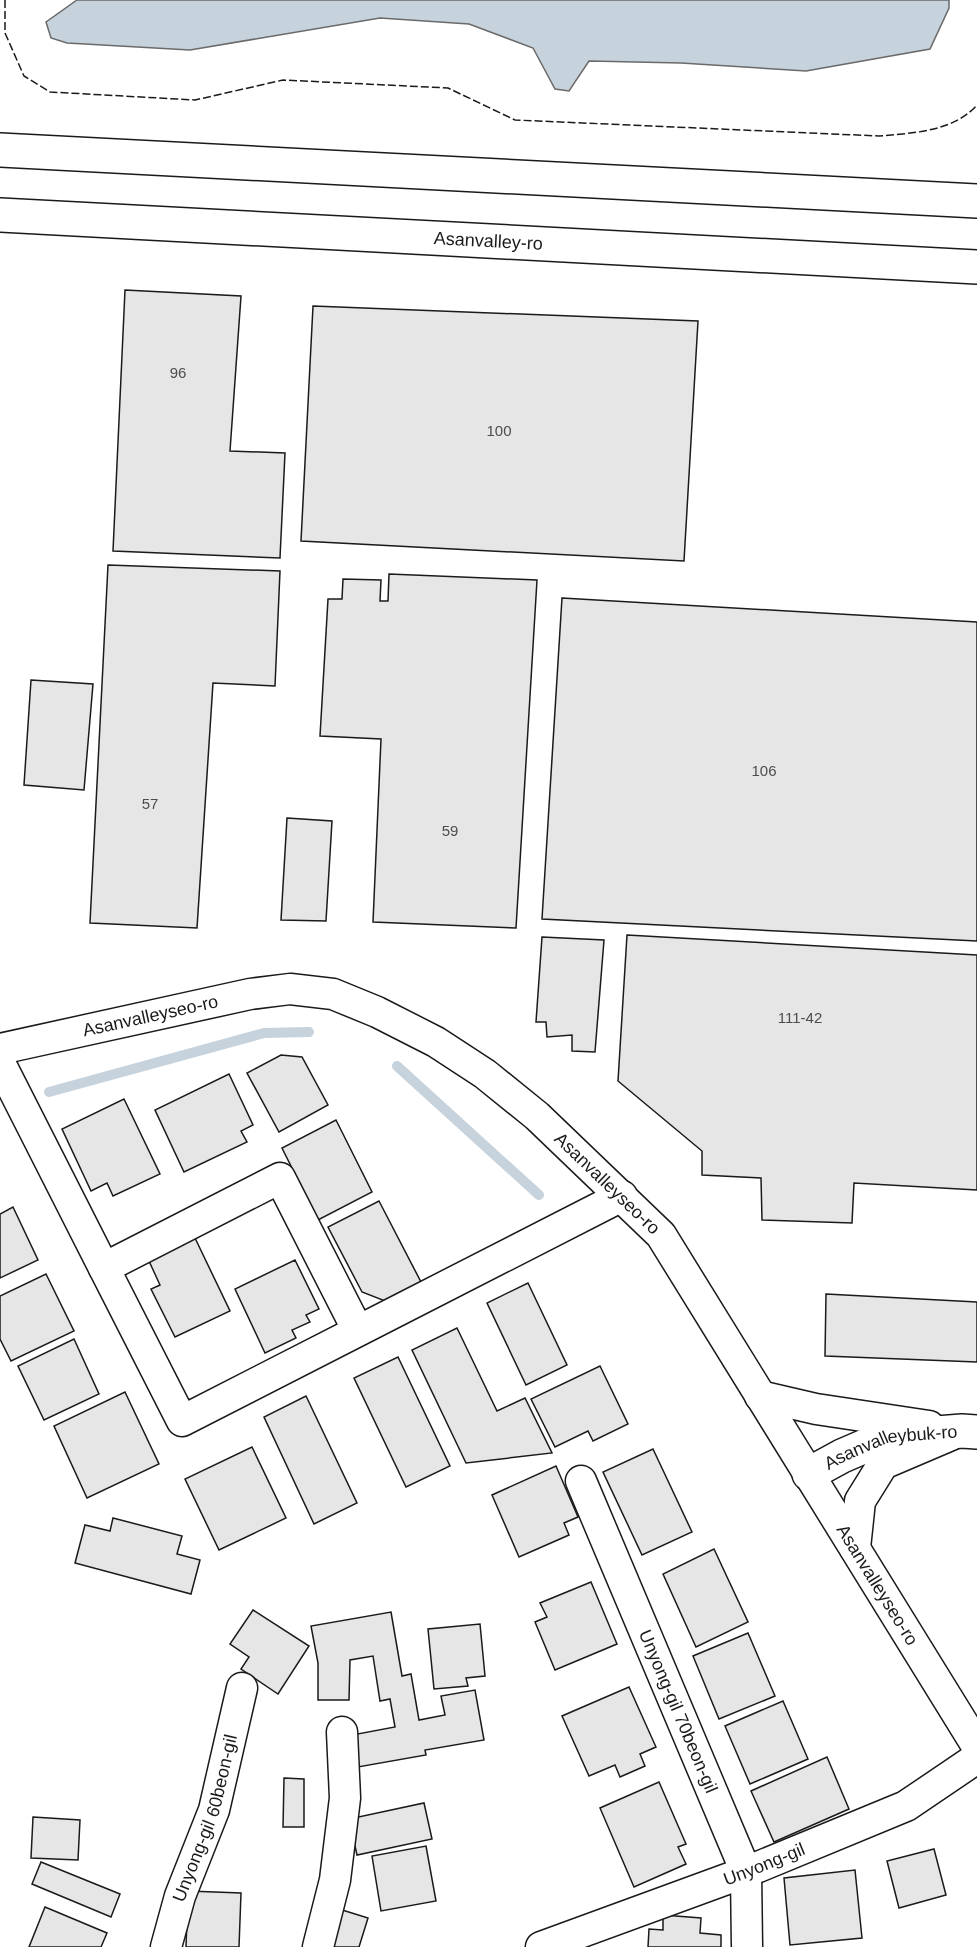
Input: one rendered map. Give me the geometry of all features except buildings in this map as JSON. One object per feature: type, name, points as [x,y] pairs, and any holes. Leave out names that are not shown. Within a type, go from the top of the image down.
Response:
[{"type":"street","points":[[0,150],[977,201]]},
{"type":"street","name":"Asanvalley-ro","points":[[0,215],[977,267]]},
{"type":"street","name":"Asanvalleyseo-ro","points":[[0,1049],[250,994],[290,989],[333,994],[377,1012],[436,1042],[485,1074],[537,1116],[661,1235],[977,1746]]},
{"type":"street","points":[[0,1063],[182,1421],[622,1196]]},
{"type":"street","points":[[104,1268],[280,1178],[358,1331]]},
{"type":"street","points":[[760,1396],[816,1409],[970,1431]]},
{"type":"street","points":[[855,1548],[860,1501],[883,1464],[970,1431]]},
{"type":"street","name":"Asanvalleybuk-ro","points":[[809,1474],[842,1456],[886,1437],[970,1431]]},
{"type":"street","name":"Unyong-gil 70beon-gil","points":[[581,1481],[746,1872],[747,1947]]},
{"type":"street","name":"Unyong-gil 60beon-gil","points":[[166,1947],[180,1896],[214,1810],[242,1688]]},
{"type":"street","points":[[318,1947],[335,1880],[345,1798],[342,1732]]},
{"type":"street","name":"Unyong-gil","points":[[542,1947],[746,1872],[906,1806],[977,1758]]},
{"type":"shaded area","points":[[77,0],[949,0],[949,8],[930,49],[806,71],[681,63],[589,61],[569,91],[555,89],[533,48],[469,24],[380,18],[190,50],[67,43],[51,38],[46,22]]},
{"type":"waterway","points":[[49,1092],[264,1033],[309,1032]]},
{"type":"waterway","points":[[397,1066],[539,1195]]},
{"type":"fence","points":[[5,0],[5,33],[24,76],[50,92],[195,100],[283,80],[448,88],[515,120],[879,136],[918,132],[944,126],[956,121],[977,105]]}]
